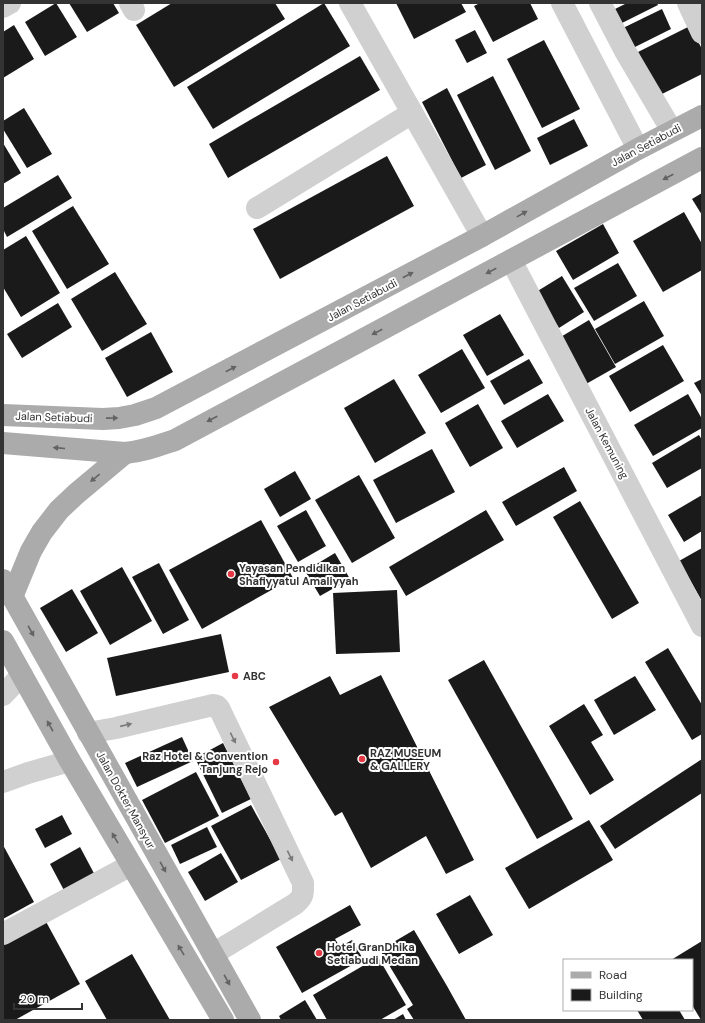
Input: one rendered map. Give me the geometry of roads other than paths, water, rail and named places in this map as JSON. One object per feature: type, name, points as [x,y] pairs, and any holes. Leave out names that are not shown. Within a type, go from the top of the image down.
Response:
[{"type":"main road","name":"Jalan Setiabudi","points":[[3,415],[103,419],[135,415],[156,408],[482,236],[638,149],[702,116]]},
{"type":"main road","points":[[3,443],[126,453],[141,451],[175,440],[702,158]]},
{"type":"main road","points":[[8,589],[42,532],[59,510],[126,453]]},
{"type":"main road","name":"Jalan Dokter Mansyur","points":[[8,589],[250,1020]]},
{"type":"main road","points":[[10,660],[223,1020]]},
{"type":"street","points":[[3,7],[10,3]]},
{"type":"street","points":[[350,3],[482,236]]},
{"type":"street","points":[[562,3],[638,149]]},
{"type":"street","points":[[600,3],[625,51],[672,131]]},
{"type":"street","points":[[688,3],[702,34]]},
{"type":"street","points":[[257,208],[412,113]]},
{"type":"street","name":"Jalan Kemuning","points":[[511,260],[702,626]]},
{"type":"street","points":[[3,695],[10,660]]},
{"type":"street","points":[[88,733],[116,728],[213,705],[219,708],[303,883],[303,895],[295,904],[212,954]]},
{"type":"street","points":[[3,782],[70,761]]},
{"type":"street","points":[[3,934],[131,865]]},
{"type":"place","name":"Yayasan Pendidikan Shafiyyatul Amaliyyah","points":[[231,574]]},
{"type":"place","name":"ABC","points":[[235,676]]},
{"type":"place","name":"RAZ MUSEUM & GALLERY","points":[[362,759]]},
{"type":"place","name":"Raz Hotel & Convention Tanjung Rejo","points":[[276,762]]},
{"type":"place","name":"Hotel GranDhika Setiabudi Medan","points":[[319,953]]}]
